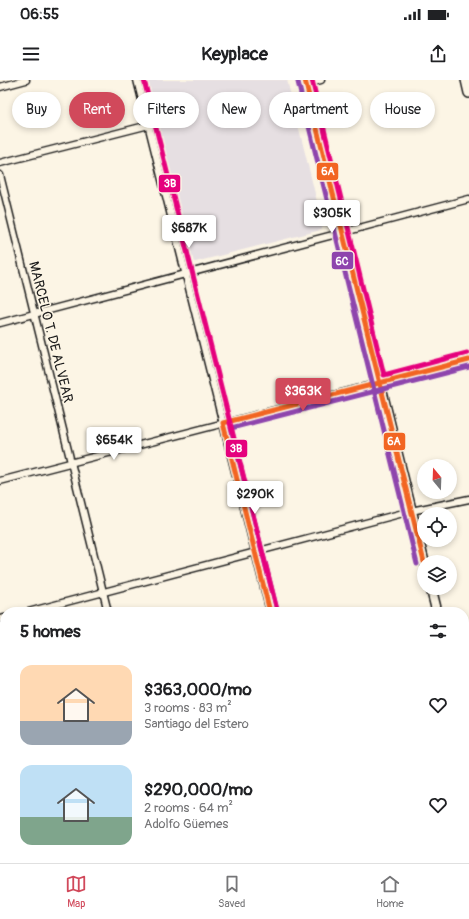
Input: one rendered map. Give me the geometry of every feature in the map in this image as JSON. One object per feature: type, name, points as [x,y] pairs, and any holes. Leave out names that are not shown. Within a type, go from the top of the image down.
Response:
[{"type":"main road","points":[[466,80],[469,93]]},
{"type":"main road","points":[[306,82],[379,384],[422,555]]},
{"type":"main road","points":[[433,595],[436,607]]},
{"type":"street","points":[[0,87],[26,80]]},
{"type":"street","points":[[137,80],[140,92]]},
{"type":"street","points":[[306,82],[321,80]]},
{"type":"street","points":[[0,164],[137,128]]},
{"type":"street","points":[[149,128],[269,607]]},
{"type":"street","name":"MARCELO T. DE ALVEAR","points":[[0,175],[107,607]]},
{"type":"street","points":[[0,323],[469,199]]},
{"type":"street","points":[[0,481],[469,360]]},
{"type":"street","points":[[47,607],[412,511],[469,499]]},
{"type":"shaded area","points":[[147,80],[287,80],[290,92],[269,92],[269,128],[299,128],[323,226],[321,230],[195,262],[192,261],[159,128],[199,128],[199,92],[150,92]]},
{"type":"transit line","name":"3B","points":[[144,80],[276,607]]},
{"type":"transit line","name":"6A","points":[[305,80],[422,555]]},
{"type":"transit line","name":"3B","points":[[312,80],[384,375],[467,353]]},
{"type":"transit line","name":"6C","points":[[298,82],[417,564]]},
{"type":"transit line","name":"6A","points":[[269,607],[223,423],[469,360]]},
{"type":"transit line","name":"6C","points":[[276,607],[231,428],[469,367]]}]
